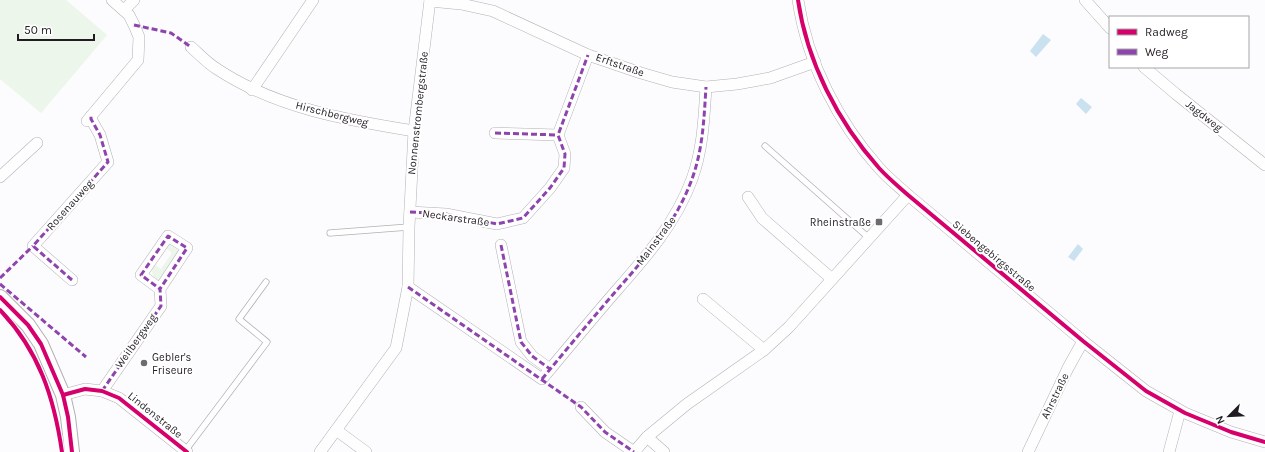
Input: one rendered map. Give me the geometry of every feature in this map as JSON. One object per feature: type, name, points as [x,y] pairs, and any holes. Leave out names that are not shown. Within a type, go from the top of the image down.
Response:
[{"type":"street","points":[[112,0],[124,10],[134,0]]},
{"type":"street","points":[[252,90],[313,0]]},
{"type":"street","name":"Siebengebirgsstraße","points":[[798,0],[806,34],[815,62],[828,92],[849,130],[880,170],[1083,341],[1146,391],[1180,411],[1231,432],[1265,442]]},
{"type":"street","points":[[1085,0],[1109,27]]},
{"type":"street","name":"Erftstraße","points":[[430,1],[461,4],[493,11],[588,55],[672,82],[706,87],[737,84],[770,78],[815,62]]},
{"type":"street","name":"Nonnenstrombergstraße","points":[[320,452],[396,348],[408,287],[409,227],[414,131],[430,1]]},
{"type":"street","name":"Rosenauweg","points":[[72,280],[33,246],[108,162],[100,135],[91,119],[89,119],[138,60],[139,37],[129,15],[124,10]]},
{"type":"street","name":"Hirschbergweg","points":[[191,47],[215,68],[252,90],[307,110],[354,121],[414,131]]},
{"type":"street","points":[[495,133],[558,135],[588,55]]},
{"type":"street","name":"Jagdweg","points":[[1145,68],[1265,164]]},
{"type":"street","name":"Mainstraße","points":[[408,287],[542,379],[656,245],[677,212],[692,179],[700,153],[704,126],[706,87]]},
{"type":"street","name":"Neckarstraße","points":[[410,212],[446,214],[498,224],[523,218],[550,188],[564,168],[565,154],[558,135]]},
{"type":"street","points":[[2,173],[37,142]]},
{"type":"street","points":[[581,407],[605,432],[634,452],[647,437],[687,404],[764,350],[789,327],[908,195]]},
{"type":"street","points":[[748,197],[762,218],[832,279]]},
{"type":"street","points":[[168,236],[187,248],[160,289],[141,275],[168,236]]},
{"type":"street","points":[[501,245],[521,342],[532,356],[550,369]]},
{"type":"street","name":"Weilbergweg","points":[[102,390],[161,306],[160,289]]},
{"type":"street","points":[[0,297],[28,325],[41,344],[63,395],[68,417],[72,452]]},
{"type":"street","points":[[703,300],[764,350]]},
{"type":"street","name":"Ahrstraße","points":[[1028,452],[1068,368],[1083,341]]},
{"type":"street","name":"Lindenstraße","points":[[63,395],[85,389],[102,390],[119,398],[186,451]]},
{"type":"street","points":[[1169,452],[1180,411]]},
{"type":"street","points":[[336,430],[366,452]]},
{"type":"street","points":[[647,437],[664,452]]},
{"type":"lane","points":[[765,146],[869,238]]},
{"type":"lane","points":[[330,233],[409,227]]},
{"type":"lane","name":"Lindenstraße","points":[[186,451],[267,342],[239,319],[266,282]]},
{"type":"shaded area","points":[[0,0],[66,0],[107,35],[41,113],[0,79]]},
{"type":"shaded area","points":[[172,244],[177,247],[179,253],[159,284],[153,276],[152,270],[155,265],[161,269],[172,253],[166,248]]},
{"type":"water","points":[[1043,34],[1051,40],[1036,57],[1030,51]]},
{"type":"water","points":[[1081,98],[1092,107],[1086,114],[1076,104]]},
{"type":"water","points":[[1078,244],[1083,249],[1074,261],[1068,257]]},
{"type":"marked path","points":[[134,25],[171,33],[191,47]]},
{"type":"marked path","points":[[410,212],[446,214],[497,224],[523,218],[550,188],[564,168],[565,154],[558,135],[588,55]]},
{"type":"marked path","points":[[542,379],[649,252],[678,210],[692,179],[699,156],[705,110],[706,87]]},
{"type":"marked path","points":[[72,280],[33,246],[108,162],[100,135],[91,119],[91,116]]},
{"type":"marked path","points":[[495,133],[558,135]]},
{"type":"marked path","points":[[102,391],[161,306],[160,289],[187,248],[168,236],[141,275],[160,289]]},
{"type":"marked path","points":[[501,245],[521,342],[532,356],[550,369]]},
{"type":"marked path","points":[[0,278],[33,246]]},
{"type":"marked path","points":[[0,284],[86,357]]},
{"type":"marked path","points":[[408,287],[581,407],[605,432],[634,452]]},
{"type":"cycle path","points":[[798,0],[802,23],[809,46],[826,90],[850,131],[889,179],[1083,341],[1146,391],[1185,413],[1231,432],[1265,442]]},
{"type":"cycle path","points":[[0,297],[28,325],[41,344],[63,395],[68,417],[72,452]]},
{"type":"cycle path","points":[[0,310],[25,342],[35,358],[43,376],[54,412],[62,452]]},
{"type":"cycle path","points":[[63,395],[85,389],[102,391],[119,398],[187,452]]},
{"type":"place","name":"Rheinstraße","points":[[879,222]]},
{"type":"place","name":"Gebler's Friseure","points":[[144,363]]}]
